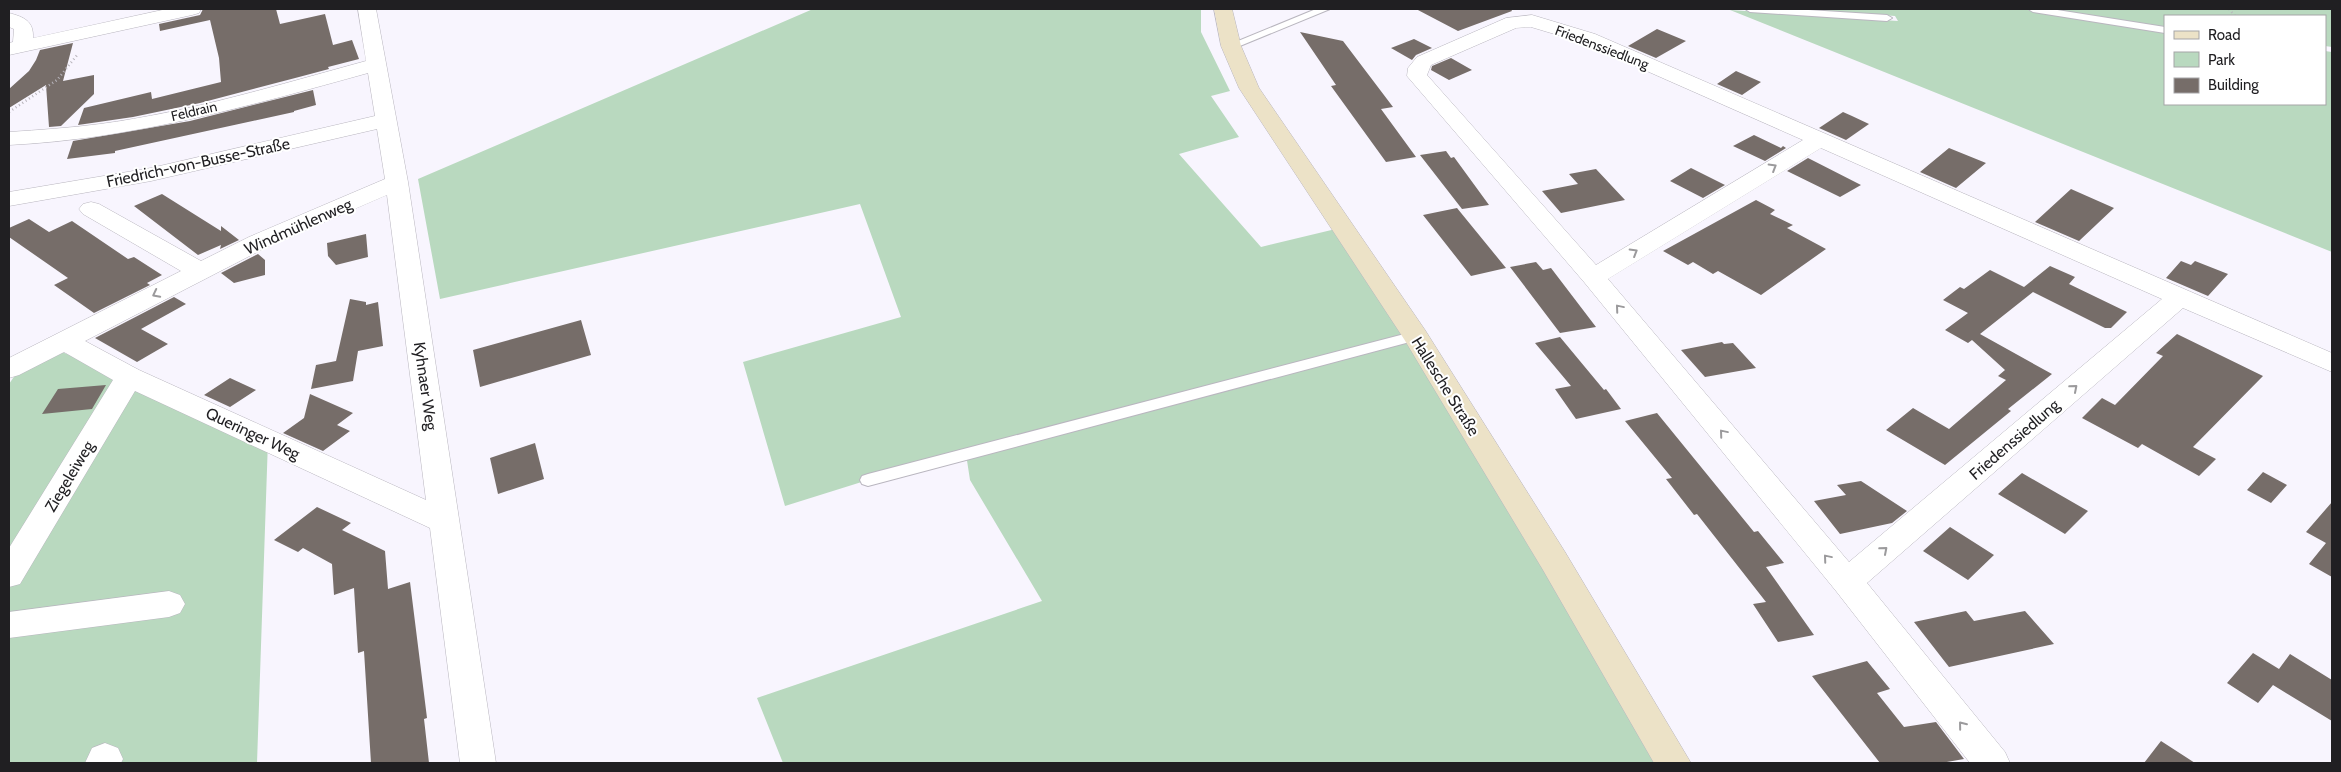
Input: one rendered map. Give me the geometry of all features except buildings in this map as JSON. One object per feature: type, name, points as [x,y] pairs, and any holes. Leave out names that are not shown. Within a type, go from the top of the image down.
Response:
[{"type":"street","points":[[16,48],[192,9]]},
{"type":"street","name":"Kyhnaer Weg","points":[[367,9],[375,65],[397,182],[478,763]]},
{"type":"street","name":"Hallesche Straße","points":[[1223,9],[1231,46],[1249,88],[1416,336],[1554,561],[1673,763]]},
{"type":"street","points":[[9,19],[24,27],[16,48]]},
{"type":"street","name":"Friedenssiedlung","points":[[1992,763],[1846,582],[1593,277],[1417,76],[1418,68],[1424,61],[1513,22],[1532,21],[1588,38],[2332,363]]},
{"type":"street","name":"Feldrain","points":[[9,138],[70,134],[136,124],[280,91],[375,65]]},
{"type":"street","name":"Friedrich-von-Busse-Straße","points":[[9,199],[50,194],[130,178],[386,120]]},
{"type":"street","points":[[1593,277],[1820,139]]},
{"type":"street","name":"Windmühlenweg","points":[[9,369],[258,242],[397,182]]},
{"type":"street","points":[[91,209],[199,271]]},
{"type":"street","name":"Friedenssiedlung","points":[[1846,582],[2181,296]]},
{"type":"street","name":"Queringer Weg","points":[[64,341],[129,377],[444,521]]},
{"type":"street","name":"Ziegeleiweg","points":[[9,575],[129,377]]},
{"type":"street","points":[[9,625],[169,604]]},
{"type":"lane","points":[[1231,46],[1325,9]]},
{"type":"lane","points":[[1750,9],[1888,18]]},
{"type":"lane","points":[[2033,9],[2164,30]]},
{"type":"lane","points":[[868,480],[1416,336]]},
{"type":"path","points":[[9,112],[56,81],[74,61],[84,42],[86,32]]},
{"type":"green space","points":[[813,9],[1201,9],[1201,32],[1230,91],[1211,96],[1239,137],[1179,154],[1261,247],[1344,227],[1606,649],[1673,763],[783,763],[757,698],[1042,601],[970,480],[966,454],[868,480],[785,506],[743,362],[901,317],[860,204],[440,299],[418,179]]},
{"type":"green space","points":[[1797,9],[2021,9],[2164,32],[2164,105],[2326,105],[2326,51],[2332,52],[2332,252],[1730,10],[1898,21],[1895,16]]},
{"type":"green space","points":[[2036,9],[2332,9],[2332,47],[2326,46],[2326,15],[2164,15],[2164,29]]},
{"type":"green space","points":[[59,351],[129,377],[268,440],[257,763],[9,763],[9,384],[20,368]]}]
